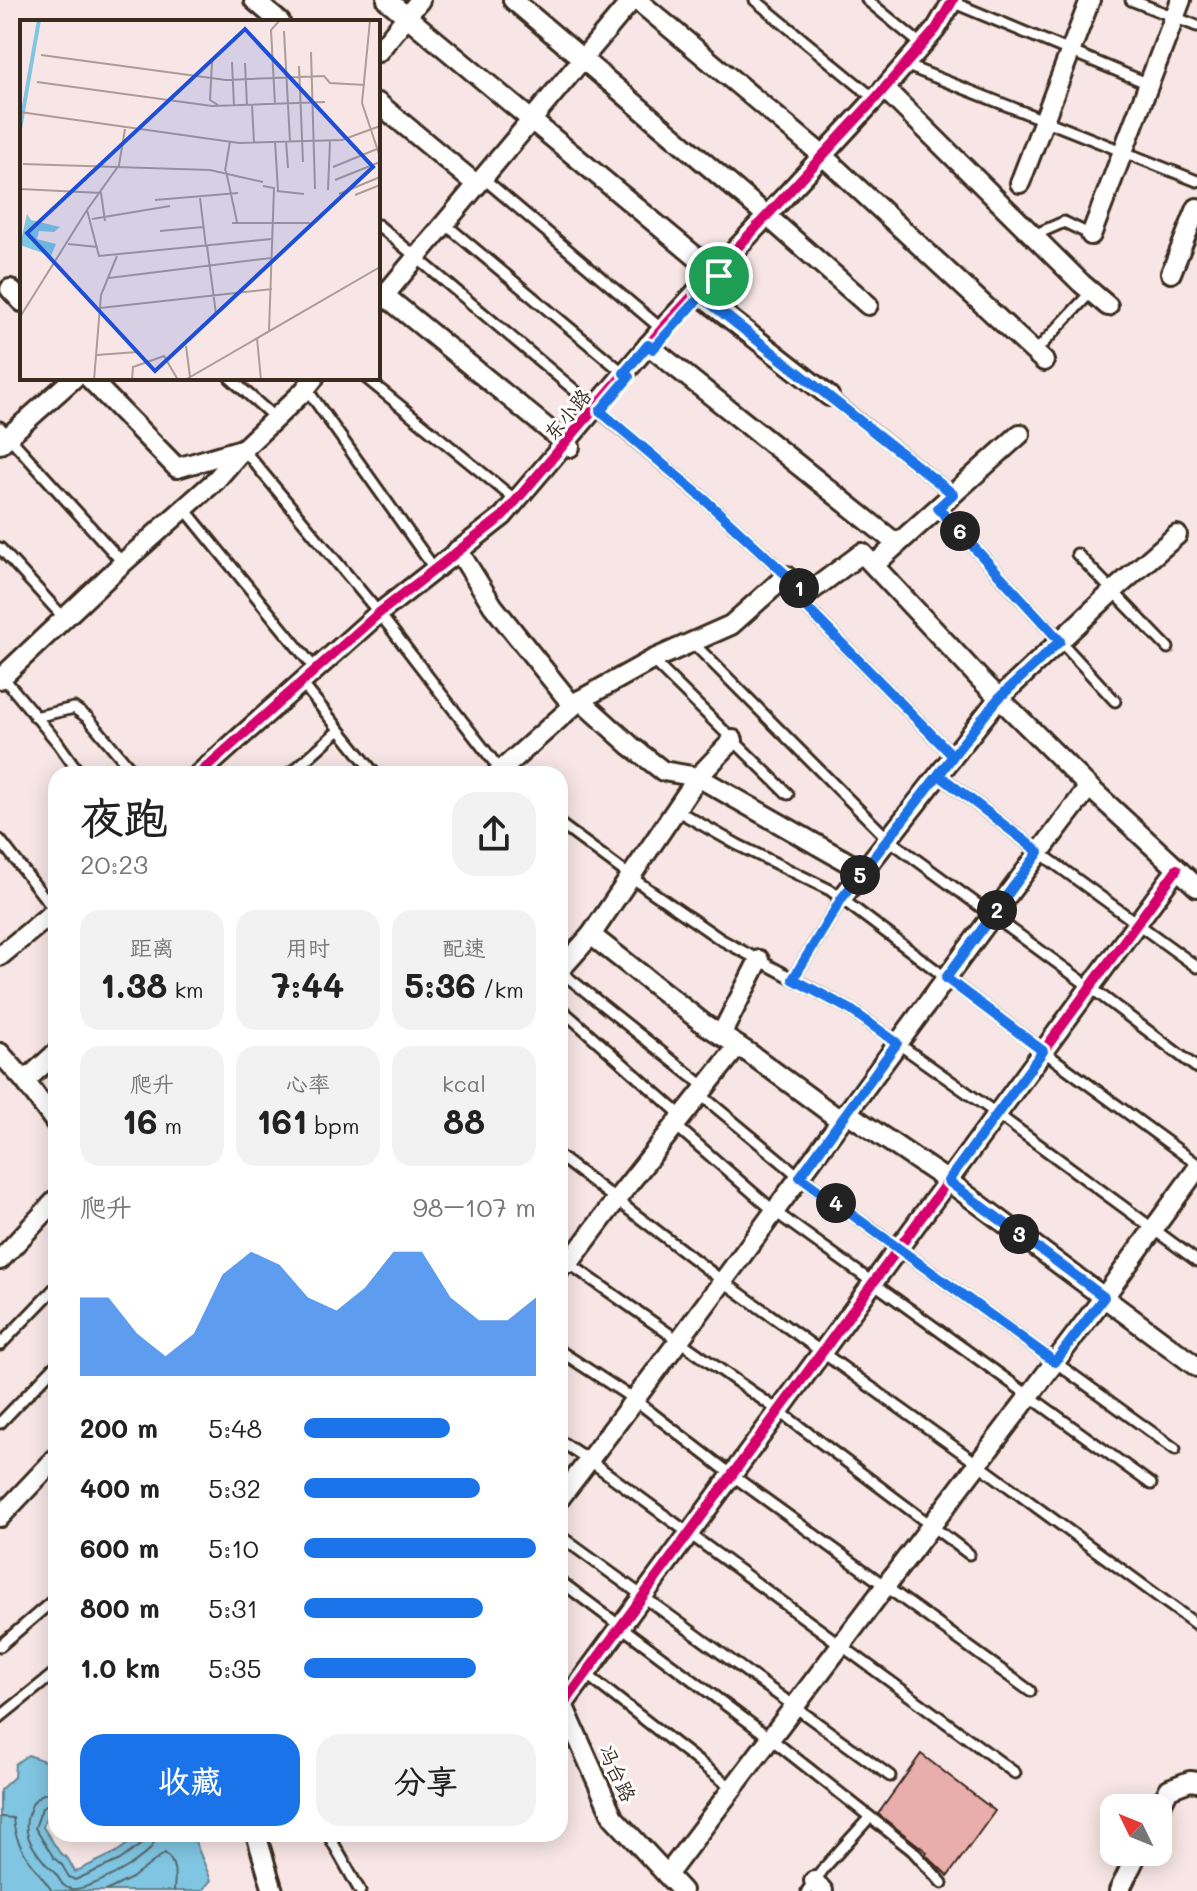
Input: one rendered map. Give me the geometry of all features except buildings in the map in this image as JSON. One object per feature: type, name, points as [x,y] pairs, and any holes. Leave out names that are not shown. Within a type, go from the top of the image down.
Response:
[{"type":"street","points":[[254,0],[278,20]]},
{"type":"street","points":[[387,0],[716,274]]},
{"type":"street","points":[[380,49],[420,0]]},
{"type":"street","points":[[513,0],[868,305]]},
{"type":"street","points":[[568,445],[381,299],[634,0],[824,157],[1040,356]]},
{"type":"street","points":[[1020,183],[1090,0]]},
{"type":"street","name":"东小路","points":[[217,766],[381,615],[459,553],[505,522],[664,331],[908,66],[955,2]]},
{"type":"street","points":[[1091,235],[1178,8]]},
{"type":"street","points":[[882,96],[1108,306]]},
{"type":"street","points":[[380,105],[480,182]]},
{"type":"street","points":[[1171,273],[1197,208]]},
{"type":"street","points":[[699,294],[829,396]]},
{"type":"street","points":[[651,347],[897,544]]},
{"type":"street","points":[[3,436],[72,380]]},
{"type":"street","points":[[91,380],[177,468],[243,449]]},
{"type":"street","points":[[1,677],[215,481],[308,382]]},
{"type":"street","points":[[874,565],[1020,434]]},
{"type":"street","points":[[842,898],[999,698],[1177,535]]},
{"type":"street","points":[[459,553],[493,606],[576,703],[663,771],[698,777],[863,871]]},
{"type":"street","points":[[807,594],[862,553],[999,698],[1197,887]]},
{"type":"street","points":[[508,766],[576,703],[652,660],[731,625],[786,576]]},
{"type":"street","name":"东小路","points":[[208,766],[303,684]]},
{"type":"street","points":[[568,961],[591,935],[698,777],[733,740]]},
{"type":"street","points":[[568,1488],[724,1282],[843,1116],[1089,787]]},
{"type":"street","points":[[568,1695],[645,1596],[1177,869]]},
{"type":"street","points":[[0,945],[48,914]]},
{"type":"street","points":[[0,956],[48,915]]},
{"type":"street","points":[[591,935],[704,1024],[948,1181],[1197,1367]]},
{"type":"street","points":[[721,1035],[759,960]]},
{"type":"street","points":[[568,1260],[738,1046]]},
{"type":"street","points":[[0,1053],[48,1112]]},
{"type":"street","points":[[25,1081],[48,1060]]},
{"type":"street","points":[[667,1875],[1104,1297],[1197,1166]]},
{"type":"street","points":[[0,1260],[48,1209]]},
{"type":"street","points":[[0,1517],[48,1466]]},
{"type":"street","name":"冯台路","points":[[568,1716],[613,1817],[682,1891]]},
{"type":"street","points":[[1166,1794],[1169,1789],[1190,1781],[1197,1782]]},
{"type":"street","points":[[258,1842],[273,1891]]},
{"type":"street","points":[[1119,1891],[1131,1866]]},
{"type":"lane","points":[[755,0],[882,96]]},
{"type":"lane","points":[[867,0],[924,47]]},
{"type":"lane","points":[[1131,0],[1178,8],[1197,26]]},
{"type":"lane","points":[[955,2],[1149,84]]},
{"type":"lane","points":[[908,66],[1197,181]]},
{"type":"lane","points":[[480,182],[664,331]]},
{"type":"lane","points":[[1034,235],[1064,222],[1091,235]]},
{"type":"lane","points":[[445,224],[627,375]]},
{"type":"lane","points":[[380,227],[704,499],[807,594],[803,604],[953,756]]},
{"type":"lane","points":[[1040,356],[1091,292]]},
{"type":"lane","points":[[232,380],[275,418]]},
{"type":"lane","points":[[368,380],[519,503]]},
{"type":"lane","points":[[308,382],[436,571]]},
{"type":"lane","points":[[829,396],[953,494]]},
{"type":"lane","points":[[3,436],[123,563]]},
{"type":"lane","points":[[243,449],[381,615],[495,766]]},
{"type":"lane","points":[[184,508],[317,671]]},
{"type":"lane","points":[[938,508],[1115,701]]},
{"type":"lane","points":[[0,548],[64,618]]},
{"type":"lane","points":[[1077,554],[1168,648]]},
{"type":"lane","points":[[692,642],[888,839],[1197,1068]]},
{"type":"lane","points":[[652,660],[788,794]]},
{"type":"lane","points":[[1,677],[74,766]]},
{"type":"lane","points":[[303,684],[368,766]]},
{"type":"lane","points":[[35,717],[74,708],[88,718],[128,766]]},
{"type":"lane","points":[[299,766],[339,730]]},
{"type":"lane","points":[[939,775],[1197,967]]},
{"type":"lane","points":[[676,810],[842,898],[1197,1166]]},
{"type":"lane","points":[[568,830],[720,939],[851,1010],[1197,1261]]},
{"type":"lane","points":[[0,840],[48,904]]},
{"type":"lane","points":[[793,979],[842,898]]},
{"type":"lane","points":[[568,977],[703,1090],[800,1177],[1175,1449]]},
{"type":"lane","points":[[568,1016],[774,1211],[1151,1484]]},
{"type":"lane","points":[[568,1163],[724,1282],[1197,1625]]},
{"type":"lane","points":[[568,1269],[680,1341],[779,1411],[969,1554]]},
{"type":"lane","points":[[0,1345],[48,1295]]},
{"type":"lane","points":[[568,1356],[635,1400],[732,1475],[1030,1691]]},
{"type":"lane","points":[[0,1423],[48,1373]]},
{"type":"lane","points":[[568,1446],[1015,1773]]},
{"type":"lane","points":[[568,1542],[890,1776]]},
{"type":"lane","points":[[568,1587],[770,1738],[912,1850],[942,1883]]},
{"type":"lane","points":[[0,1646],[48,1605]]},
{"type":"lane","points":[[586,1674],[732,1788]]},
{"type":"lane","points":[[0,1717],[48,1678]]},
{"type":"lane","points":[[815,1888],[870,1817]]},
{"type":"lane","points":[[332,1842],[360,1891]]},
{"type":"water","points":[[28,1755],[44,1761],[48,1759],[48,1812],[43,1827],[48,1842],[53,1842],[75,1872],[131,1842],[195,1842],[211,1880],[202,1891],[0,1891],[0,1790],[14,1777],[15,1764]]},
{"type":"cycle path","points":[[208,766],[379,613],[503,516],[662,329],[875,99],[936,29],[953,0]]},
{"type":"cycle path","points":[[568,1698],[1177,869]]},
{"type":"route","points":[[719,276],[701,296],[653,349],[648,345],[624,373],[629,377],[600,411],[704,499],[807,594],[803,604],[953,756],[939,775],[1039,852],[946,978],[1043,1051],[948,1181],[1104,1297],[1055,1362],[800,1177],[897,1043],[851,1010],[793,979],[842,898],[939,775],[988,711],[1060,641],[938,508],[953,494],[829,396],[701,296],[696,292],[714,272],[719,276]]}]
